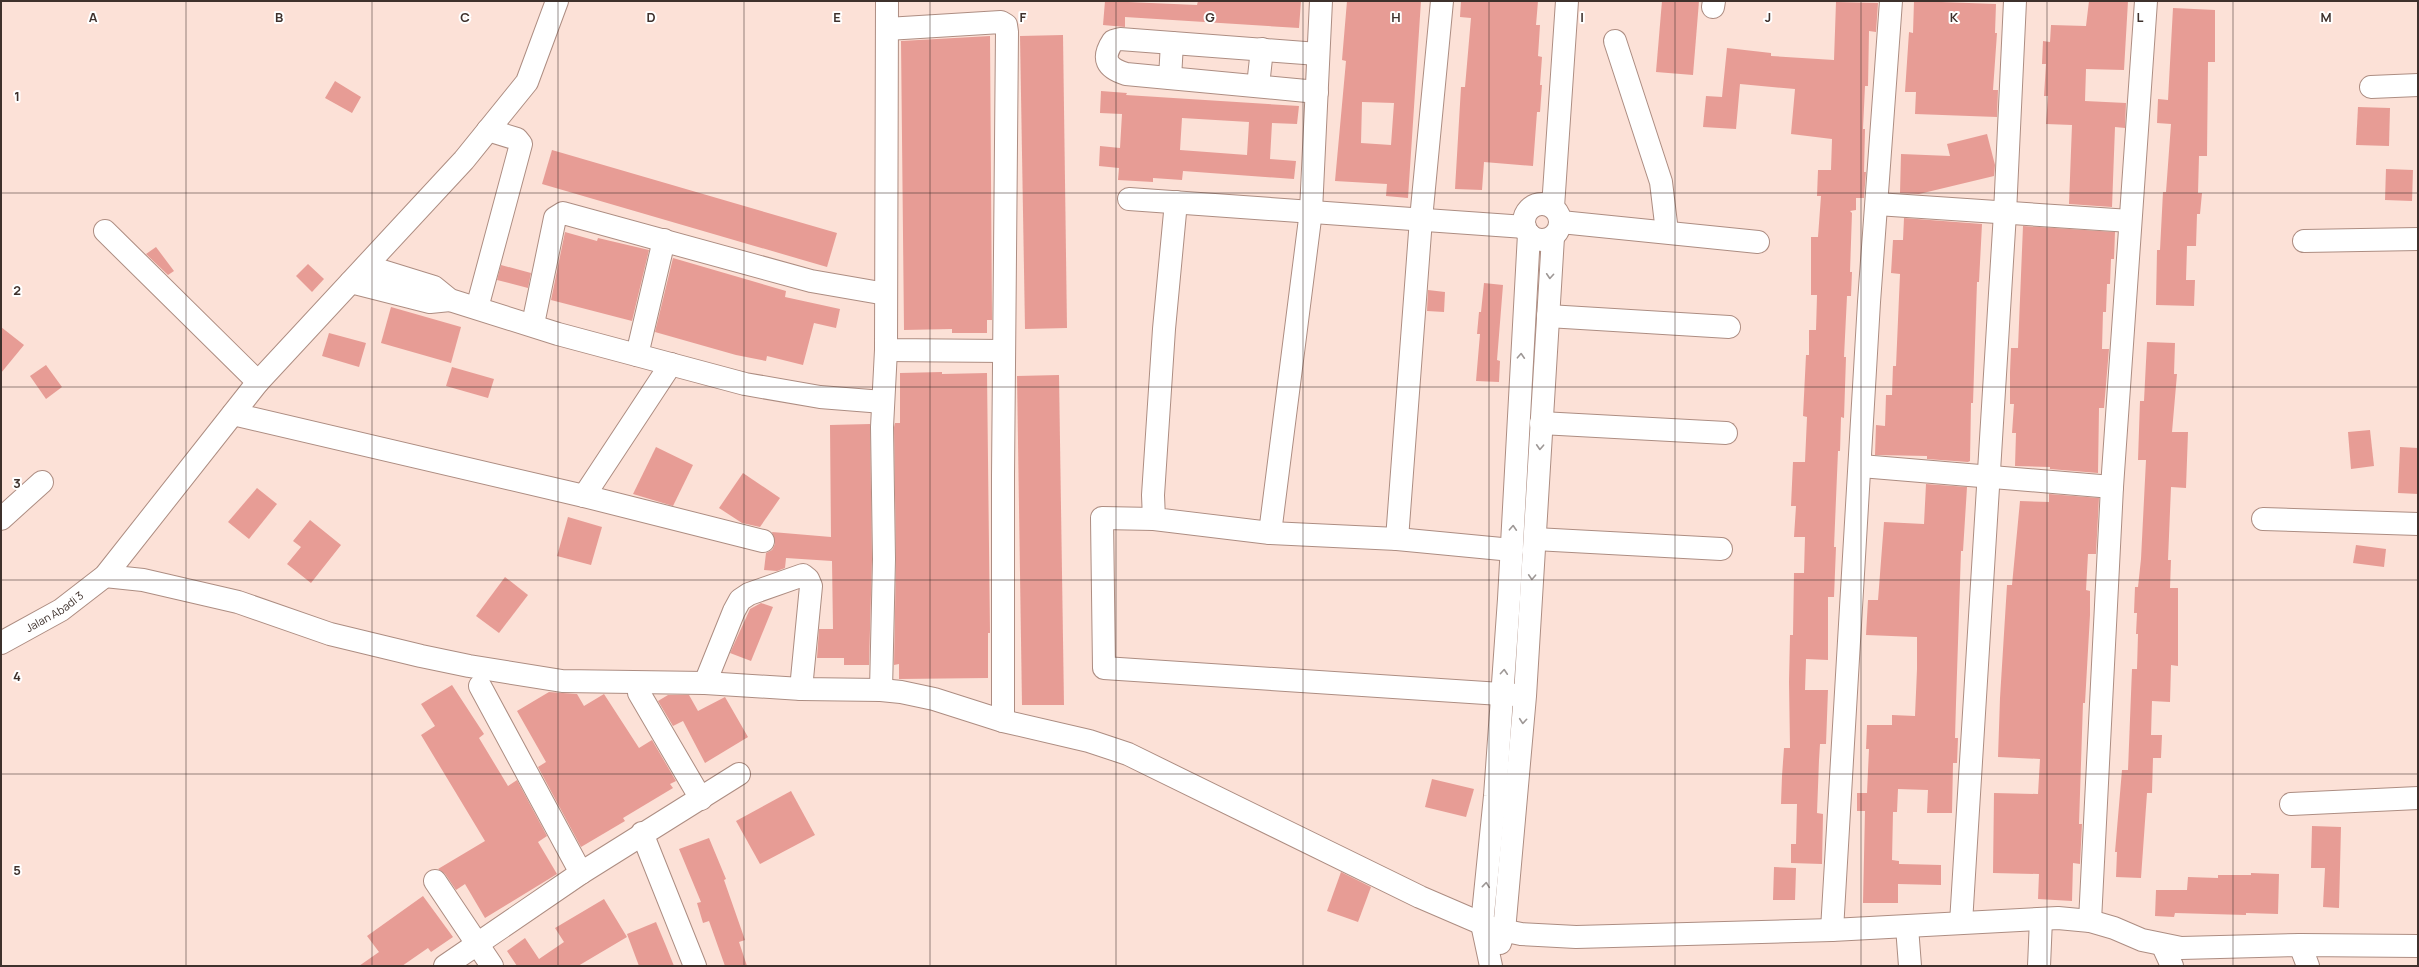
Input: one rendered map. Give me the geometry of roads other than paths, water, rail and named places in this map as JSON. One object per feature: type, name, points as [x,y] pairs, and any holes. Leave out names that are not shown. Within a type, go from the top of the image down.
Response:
[{"type":"street","name":"Jalan Abadi 3","points":[[1,643],[60,610],[105,576],[258,382],[464,160],[527,82],[557,1]]},
{"type":"street","points":[[881,690],[884,559],[883,402],[886,350],[887,1]]},
{"type":"street","points":[[1270,534],[1311,211],[1321,1]]},
{"type":"street","points":[[1397,539],[1421,219],[1442,1]]},
{"type":"street","points":[[1492,966],[1504,930],[1525,696],[1541,423],[1556,222],[1567,1]]},
{"type":"street","points":[[1832,930],[1891,1]]},
{"type":"street","points":[[1961,922],[2005,213],[2014,1]]},
{"type":"street","points":[[2090,921],[2112,487],[2146,1]]},
{"type":"street","points":[[886,29],[1002,22],[1006,25],[1003,721]]},
{"type":"street","points":[[1317,92],[1126,74],[1113,70],[1107,63],[1107,50],[1113,40],[1120,39],[1318,54]]},
{"type":"street","points":[[1614,41],[1661,182],[1667,232]]},
{"type":"street","points":[[1170,78],[1172,43]]},
{"type":"street","points":[[1258,86],[1262,49]]},
{"type":"street","points":[[2371,87],[2418,85]]},
{"type":"street","points":[[477,308],[521,144],[517,139],[488,130]]},
{"type":"street","points":[[1129,199],[1421,219],[1527,231],[1540,240],[1556,222]]},
{"type":"street","points":[[1154,519],[1153,495],[1156,448],[1176,202]]},
{"type":"street","points":[[1492,966],[1482,924],[1502,693],[1512,550],[1527,231],[1525,216],[1532,207],[1543,203],[1556,222]]},
{"type":"street","points":[[1877,204],[2130,221]]},
{"type":"street","points":[[532,324],[555,218],[563,213],[811,281],[886,294]]},
{"type":"street","points":[[1556,222],[1758,242]]},
{"type":"street","points":[[105,231],[258,382]]},
{"type":"street","points":[[2304,241],[2418,239]]},
{"type":"street","points":[[638,355],[664,240]]},
{"type":"street","points":[[366,266],[434,287],[450,300]]},
{"type":"street","points":[[351,282],[430,302],[450,300],[532,324],[558,334],[745,384],[820,397],[883,402]]},
{"type":"street","points":[[1548,316],[1730,327]]},
{"type":"street","points":[[886,350],[1004,351]]},
{"type":"street","points":[[584,496],[671,364]]},
{"type":"street","points":[[1520,378],[1544,382]]},
{"type":"street","points":[[233,414],[584,496],[763,541]]},
{"type":"street","points":[[1541,423],[1726,433]]},
{"type":"street","points":[[1861,466],[1988,478],[2112,487]]},
{"type":"street","points":[[1,519],[42,482]]},
{"type":"street","points":[[1512,550],[1397,539],[1270,534],[1154,519],[1102,518],[1104,668],[1502,693],[1525,696]]},
{"type":"street","points":[[2263,519],[2418,524]]},
{"type":"street","points":[[1534,539],[1721,549]]},
{"type":"street","points":[[705,683],[734,611],[740,600],[749,594],[803,575],[811,586],[801,689]]},
{"type":"street","points":[[105,576],[143,580],[238,602],[330,634],[421,656],[469,666],[562,681],[705,683],[801,689],[881,690],[934,699],[1003,721],[1089,741],[1128,754],[1420,897],[1482,924],[1504,930],[1540,936],[1576,937],[1832,930],[1907,927],[1961,922],[2041,919],[2090,921],[2163,946],[2181,948],[2300,945],[2418,946]]},
{"type":"street","points":[[480,686],[581,873]]},
{"type":"street","points":[[639,693],[701,799]]},
{"type":"street","points":[[445,966],[642,833],[701,799],[739,774]]},
{"type":"street","points":[[2291,804],[2418,798]]},
{"type":"street","points":[[642,833],[695,966]]},
{"type":"street","points":[[1489,853],[1511,856]]},
{"type":"street","points":[[435,881],[492,966]]},
{"type":"street","points":[[2039,966],[2041,919]]},
{"type":"street","points":[[1907,927],[1910,966]]},
{"type":"street","points":[[2300,945],[2308,966]]},
{"type":"street","points":[[2163,946],[2172,966]]}]
